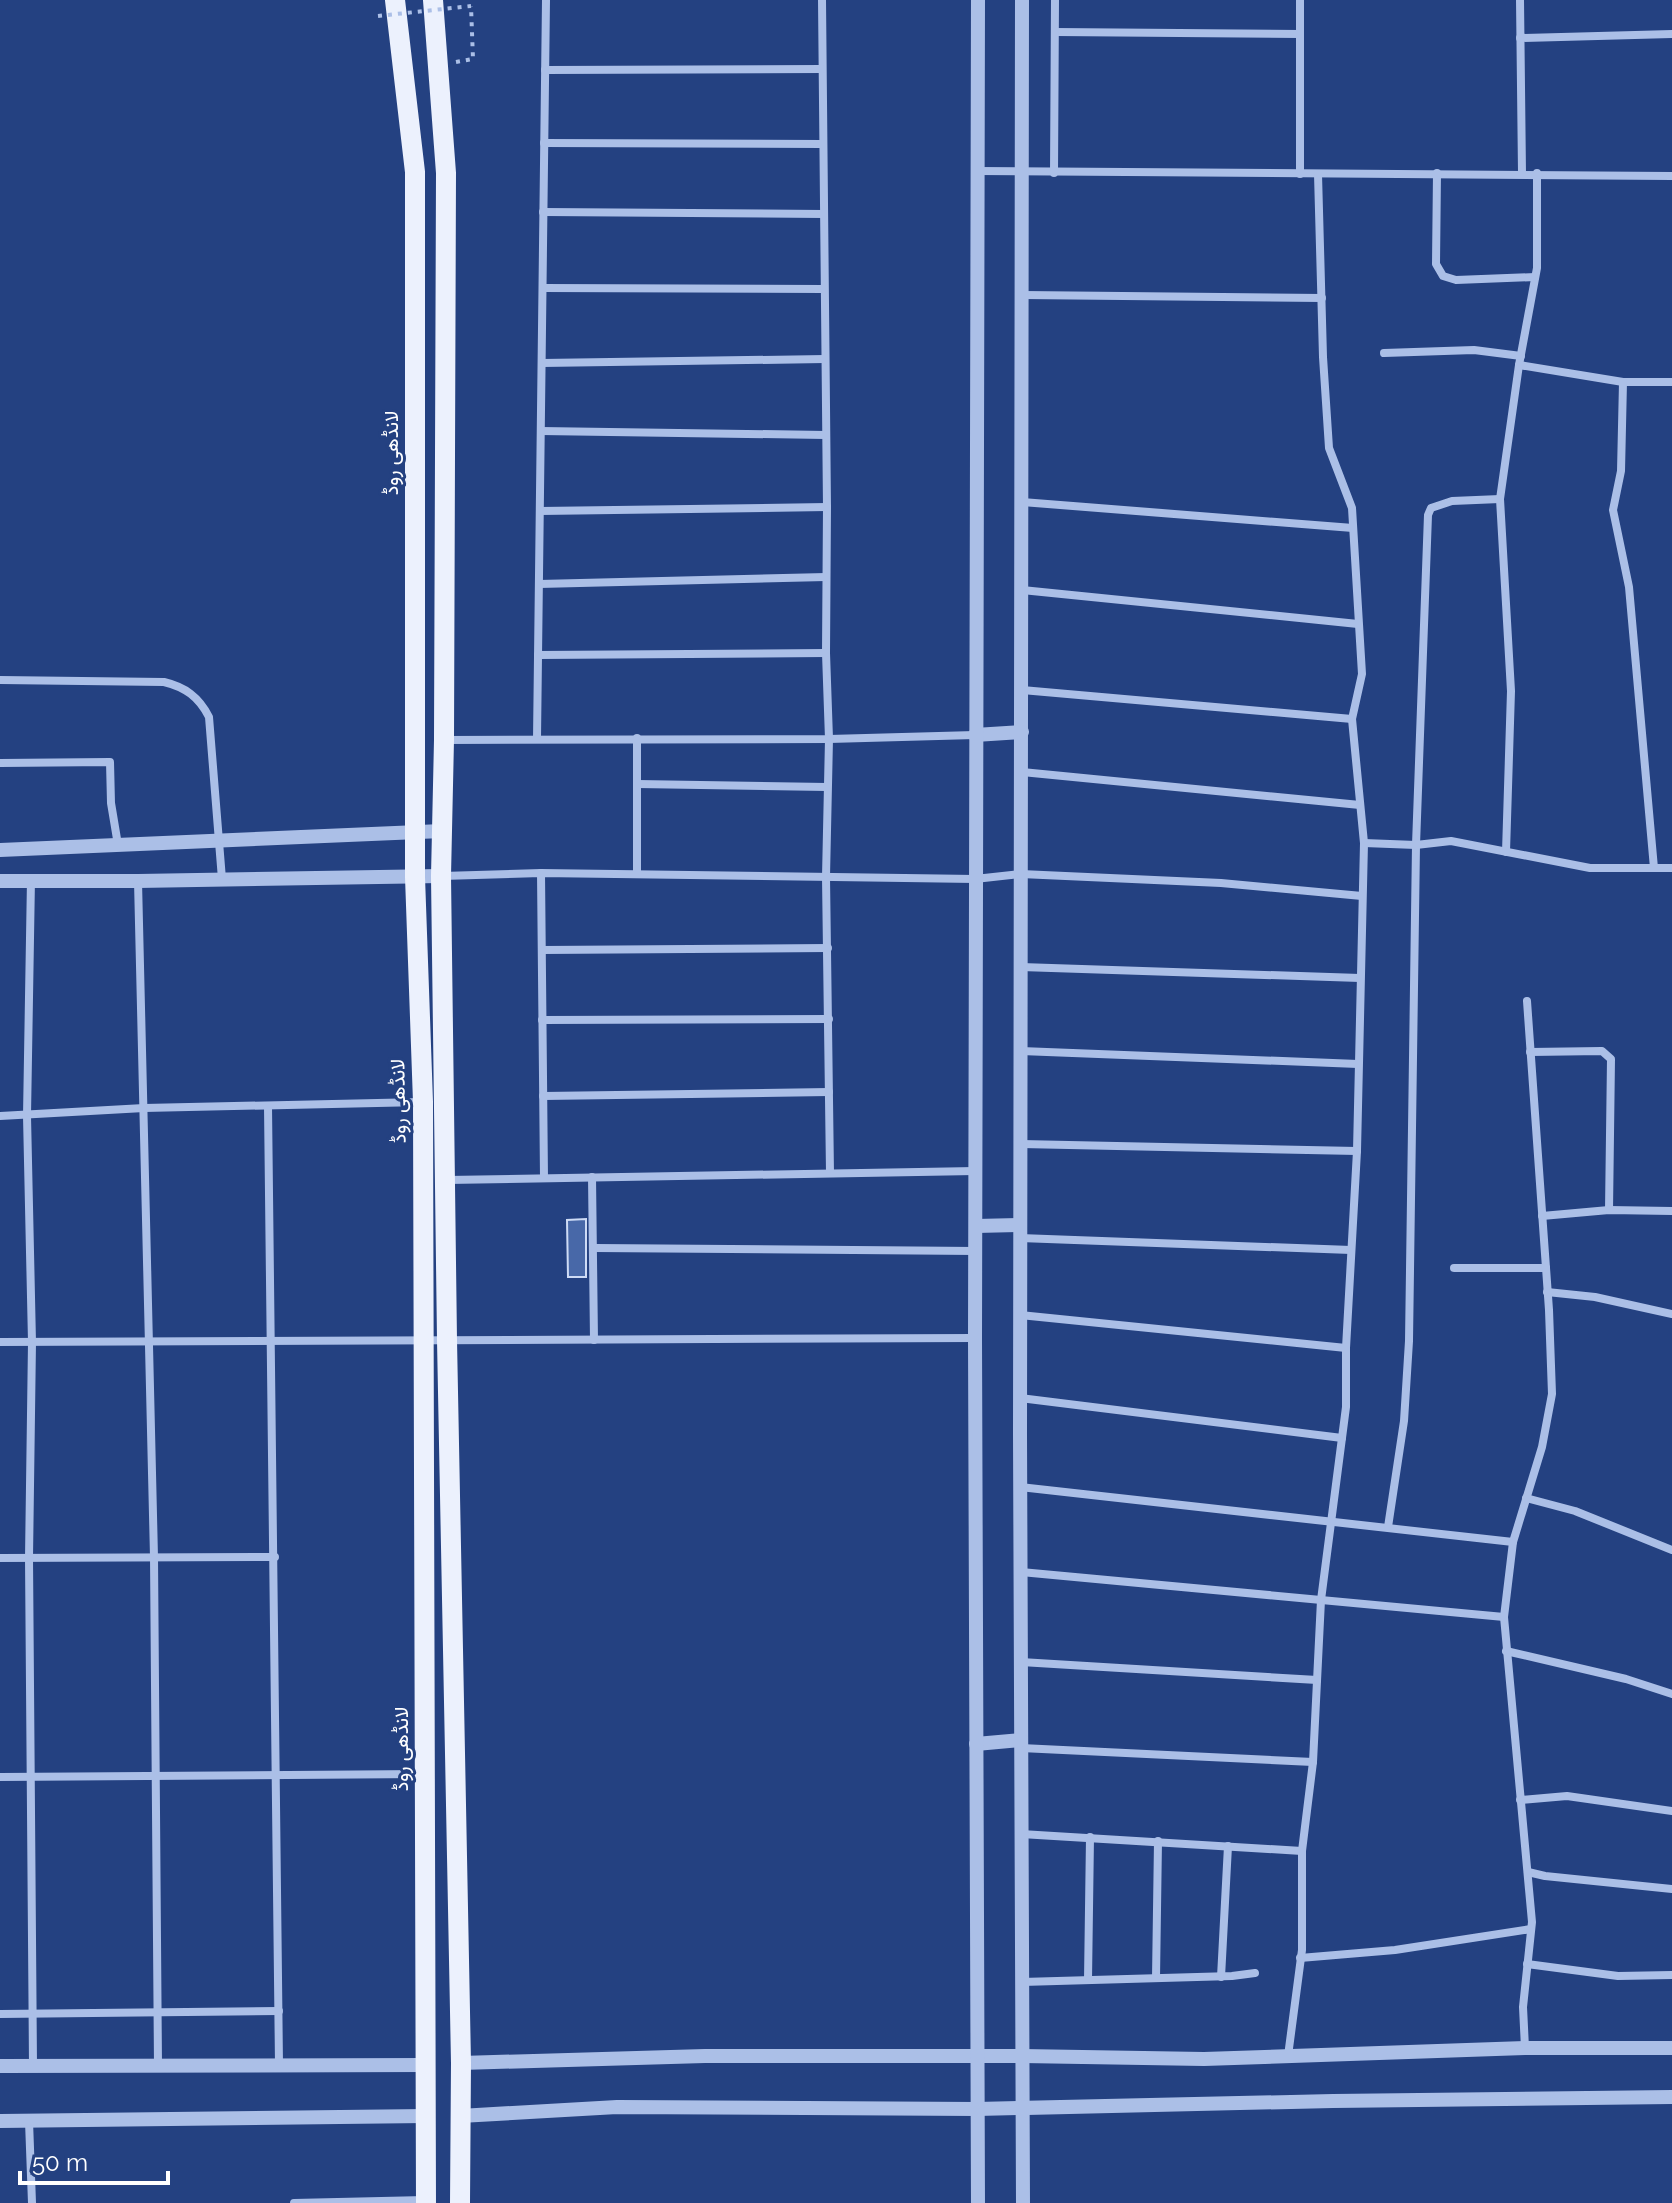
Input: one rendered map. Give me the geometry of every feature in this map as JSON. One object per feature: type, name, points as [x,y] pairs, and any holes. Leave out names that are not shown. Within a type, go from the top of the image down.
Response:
[{"type":"main road","name":"لانڈھی روڈ","points":[[395,0],[415,172],[415,877],[423,1102],[426,2202]]},
{"type":"main road","points":[[433,0],[446,173],[441,876],[461,2063],[460,2203]]},
{"type":"street","points":[[537,739],[546,0]]},
{"type":"street","points":[[822,0],[830,1173]]},
{"type":"street","points":[[978,0],[975,735],[978,2203]]},
{"type":"street","points":[[1022,0],[1020,1487],[1023,2203]]},
{"type":"street","points":[[1054,173],[1055,0]]},
{"type":"street","points":[[1300,0],[1300,174]]},
{"type":"street","points":[[1520,0],[1522,173]]},
{"type":"street","points":[[1055,32],[1300,34]]},
{"type":"street","points":[[1520,38],[1672,34]]},
{"type":"street","points":[[545,70],[822,69]]},
{"type":"street","points":[[544,143],[823,144]]},
{"type":"street","points":[[978,171],[1672,176]]},
{"type":"street","points":[[1437,173],[1436,264],[1443,276],[1456,280],[1535,277]]},
{"type":"street","points":[[1506,852],[1511,691],[1500,499],[1535,277],[1537,173]]},
{"type":"street","points":[[1288,2056],[1300,1958],[1302,1851],[1313,1762],[1321,1600],[1346,1407],[1346,1348],[1357,1151],[1364,843],[1352,719],[1362,674],[1352,508],[1329,448],[1318,174]]},
{"type":"street","points":[[543,212],[824,214]]},
{"type":"street","points":[[543,288],[824,289]]},
{"type":"street","points":[[1023,295],[1322,298]]},
{"type":"street","points":[[1384,353],[1474,350],[1623,382],[1672,382]]},
{"type":"street","points":[[542,363],[825,359]]},
{"type":"street","points":[[1623,382],[1621,471],[1613,510],[1629,587],[1654,868]]},
{"type":"street","points":[[541,431],[826,435]]},
{"type":"street","points":[[1388,1527],[1404,1421],[1409,1341],[1416,845],[1428,515],[1431,508],[1452,501],[1500,499]]},
{"type":"street","points":[[1022,502],[1353,528]]},
{"type":"street","points":[[540,511],[827,507]]},
{"type":"street","points":[[539,584],[826,577]]},
{"type":"street","points":[[1022,590],[1358,624]]},
{"type":"street","points":[[538,655],[826,653]]},
{"type":"street","points":[[0,680],[164,682],[181,686],[202,703],[209,717],[222,879]]},
{"type":"street","points":[[1022,690],[1352,719]]},
{"type":"street","points":[[444,740],[829,739],[1022,732]]},
{"type":"street","points":[[637,738],[637,874]]},
{"type":"street","points":[[0,763],[110,762],[111,803],[118,846]]},
{"type":"street","points":[[1022,772],[1360,805]]},
{"type":"street","points":[[637,784],[827,787]]},
{"type":"street","points":[[0,850],[442,831]]},
{"type":"street","points":[[1364,843],[1416,845],[1451,841],[1590,868],[1672,868]]},
{"type":"street","points":[[0,881],[541,873],[975,879],[1021,874],[1221,883],[1362,896]]},
{"type":"street","points":[[541,873],[544,1178]]},
{"type":"street","points":[[31,879],[27,1116],[32,1342],[29,1558],[33,2066]]},
{"type":"street","points":[[138,881],[154,1557],[158,2066]]},
{"type":"street","points":[[542,950],[828,948]]},
{"type":"street","points":[[1021,967],[1360,978]]},
{"type":"street","points":[[1525,2048],[1523,2007],[1531,1929],[1504,1617],[1513,1542],[1542,1447],[1552,1394],[1527,1001]]},
{"type":"street","points":[[542,1020],[829,1019]]},
{"type":"street","points":[[1021,1051],[1358,1064]]},
{"type":"street","points":[[1530,1052],[1602,1051],[1611,1059],[1609,1210]]},
{"type":"street","points":[[543,1096],[829,1092]]},
{"type":"street","points":[[0,1116],[144,1108],[423,1102]]},
{"type":"street","points":[[268,1106],[279,2065]]},
{"type":"street","points":[[1021,1144],[1357,1151]]},
{"type":"street","points":[[447,1180],[975,1171]]},
{"type":"street","points":[[592,1177],[594,1340]]},
{"type":"street","points":[[1542,1216],[1609,1210],[1672,1211]]},
{"type":"street","points":[[976,1226],[1351,1250]]},
{"type":"street","points":[[595,1248],[976,1251]]},
{"type":"street","points":[[1454,1268],[1546,1268]]},
{"type":"street","points":[[1547,1292],[1595,1297],[1672,1314]]},
{"type":"street","points":[[1020,1315],[1346,1348]]},
{"type":"street","points":[[0,1342],[975,1338]]},
{"type":"street","points":[[1020,1398],[1342,1438]]},
{"type":"street","points":[[1020,1487],[1513,1542]]},
{"type":"street","points":[[1526,1498],[1575,1511],[1672,1550]]},
{"type":"street","points":[[0,1558],[275,1557]]},
{"type":"street","points":[[1021,1572],[1504,1617]]},
{"type":"street","points":[[1506,1651],[1626,1679],[1672,1694]]},
{"type":"street","points":[[1021,1662],[1317,1680]]},
{"type":"street","points":[[976,1744],[1021,1744],[1313,1762]]},
{"type":"street","points":[[0,1777],[425,1774]]},
{"type":"street","points":[[1520,1800],[1567,1796],[1672,1811]]},
{"type":"street","points":[[1021,1834],[1302,1851]]},
{"type":"street","points":[[1088,1980],[1090,1837]]},
{"type":"street","points":[[1156,1978],[1158,1841]]},
{"type":"street","points":[[1221,1977],[1228,1846]]},
{"type":"street","points":[[1528,1872],[1672,1889]]},
{"type":"street","points":[[1300,1958],[1395,1950],[1531,1929]]},
{"type":"street","points":[[1527,1964],[1618,1976],[1672,1975]]},
{"type":"street","points":[[1022,1982],[1221,1977],[1255,1973]]},
{"type":"street","points":[[0,2014],[279,2011]]},
{"type":"street","points":[[461,2063],[705,2056],[1204,2059],[1525,2048],[1672,2048]]},
{"type":"street","points":[[0,2066],[426,2065]]},
{"type":"street","points":[[460,2116],[617,2107],[977,2109],[1672,2097]]},
{"type":"street","points":[[0,2121],[426,2116]]},
{"type":"street","points":[[29,2121],[32,2203]]},
{"type":"street","points":[[294,2203],[426,2202]]},
{"type":"path","points":[[378,16],[471,6],[473,59]]},
{"type":"building","points":[[586,1219],[586,1277],[568,1277],[567,1220]]}]
